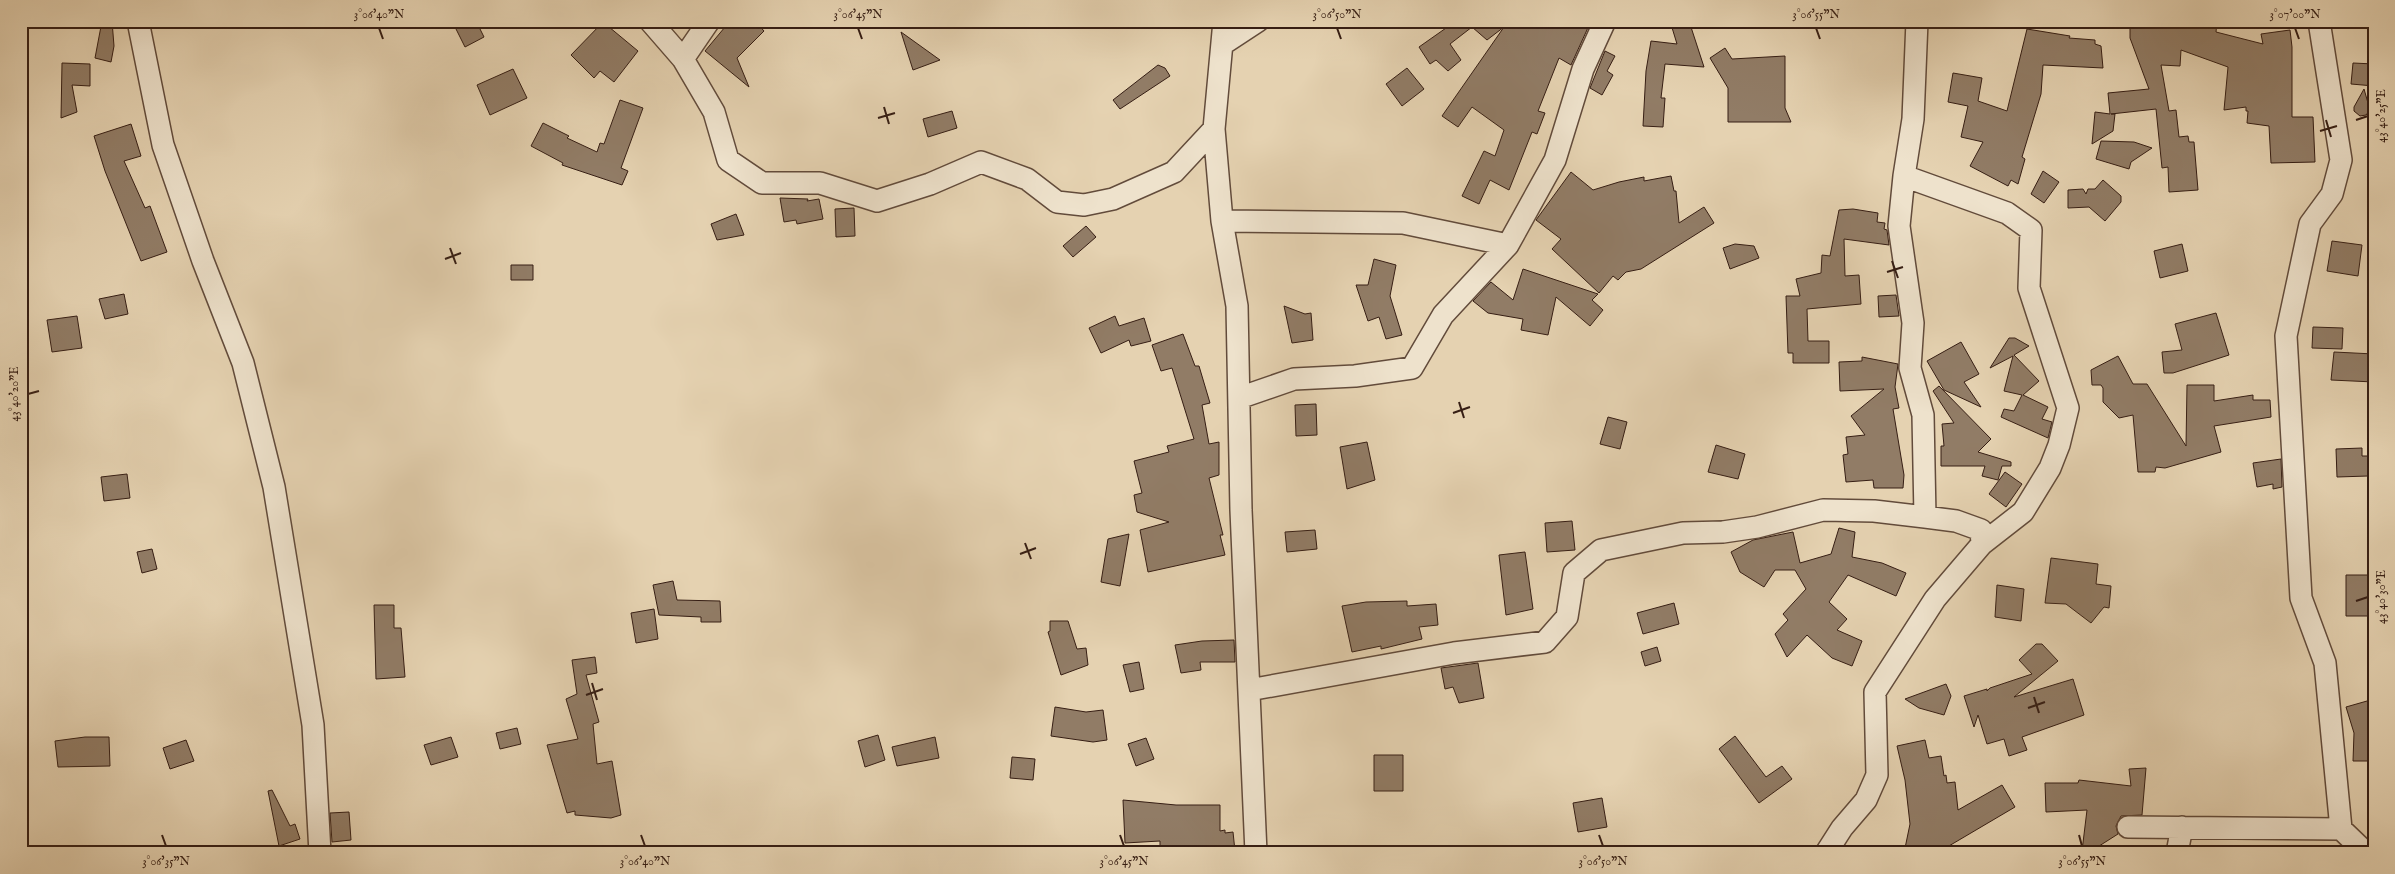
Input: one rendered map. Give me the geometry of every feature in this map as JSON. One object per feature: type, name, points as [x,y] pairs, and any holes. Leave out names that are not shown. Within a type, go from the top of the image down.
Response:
[{"type":"street","points":[[138,21],[163,145],[203,261],[243,363],[274,487],[313,725],[320,853]]},
{"type":"street","points":[[650,21],[683,59],[714,112],[728,160],[762,183],[820,183],[877,202],[930,184],[981,162],[1027,179],[1057,202],[1084,205],[1113,199],[1174,172],[1214,129]]},
{"type":"street","points":[[683,59],[709,21]]},
{"type":"street","points":[[1224,21],[1214,129],[1222,221],[1236,306],[1256,853]]},
{"type":"street","points":[[1223,44],[1258,21]]},
{"type":"street","points":[[1239,398],[1294,379],[1355,376],[1412,368],[1443,315],[1508,245],[1555,160],[1583,69],[1604,21]]},
{"type":"street","points":[[1917,21],[1914,119],[1904,176],[1899,226],[1913,323],[1910,368],[1923,416],[1925,517]]},
{"type":"street","points":[[2319,21],[2341,160],[2332,194],[2310,224],[2286,336],[2302,598],[2325,662],[2341,829],[2366,853]]},
{"type":"street","points":[[1826,853],[1842,828],[1866,800],[1878,775],[1874,692],[1935,599],[1982,544],[2023,512],[2050,468],[2068,408],[2028,288],[2031,230],[2007,212],[1904,176]]},
{"type":"street","points":[[1222,221],[1403,222],[1508,245]]},
{"type":"street","points":[[1249,690],[1454,653],[1545,642],[1567,617],[1574,573],[1601,550],[1683,533],[1723,532],[1757,527],[1823,510],[1874,511],[1956,521],[1981,530],[1982,544]]},
{"type":"street","points":[[2128,827],[2341,829]]},
{"type":"street","points":[[2177,853],[2182,827]]},
{"type":"building","points":[[102,21],[112,21],[114,46],[111,62],[95,58]]},
{"type":"building","points":[[452,21],[476,21],[484,37],[465,47]]},
{"type":"building","points":[[730,21],[755,21],[764,31],[737,58],[749,87],[705,51]]},
{"type":"building","points":[[1456,21],[1591,21],[1571,65],[1559,58],[1538,111],[1545,113],[1537,134],[1532,132],[1509,190],[1490,180],[1479,204],[1462,196],[1484,151],[1495,156],[1504,130],[1472,107],[1458,127],[1442,116],[1504,27],[1487,40],[1472,27],[1450,44],[1461,60],[1448,71],[1436,60],[1430,64],[1419,47]]},
{"type":"building","points":[[1670,21],[1689,21],[1704,67],[1665,64],[1661,98],[1665,98],[1663,127],[1643,126],[1646,71],[1651,41],[1677,44]]},
{"type":"building","points":[[2130,21],[2217,21],[2216,32],[2263,44],[2261,34],[2290,30],[2292,47],[2292,117],[2313,117],[2315,162],[2271,163],[2269,126],[2247,123],[2248,111],[2246,111],[2246,107],[2224,110],[2228,67],[2181,50],[2180,66],[2161,65],[2169,111],[2176,110],[2179,137],[2188,136],[2189,142],[2194,142],[2198,190],[2169,192],[2168,167],[2162,168],[2156,109],[2111,114],[2115,114],[2113,131],[2092,144],[2095,112],[2110,114],[2108,93],[2149,89],[2130,38]]},
{"type":"building","points":[[603,22],[638,51],[614,82],[600,71],[594,78],[571,55]]},
{"type":"building","points":[[2027,29],[2070,36],[2069,38],[2095,40],[2095,44],[2101,46],[2103,68],[2043,65],[2041,94],[2022,157],[2025,159],[2018,184],[2011,180],[2008,186],[1970,166],[1983,142],[1961,137],[1968,106],[1948,102],[1953,73],[1982,78],[1978,101],[2007,111]]},
{"type":"building","points":[[901,32],[940,60],[913,70]]},
{"type":"building","points":[[1725,48],[1732,59],[1785,56],[1785,108],[1791,122],[1728,122],[1728,88],[1710,58]]},
{"type":"building","points":[[1605,51],[1615,56],[1607,71],[1613,75],[1602,95],[1590,88]]},
{"type":"building","points":[[62,63],[90,64],[90,86],[72,85],[77,112],[61,118]]},
{"type":"building","points":[[2353,63],[2374,64],[2374,86],[2351,84]]},
{"type":"building","points":[[1158,65],[1165,68],[1170,76],[1120,109],[1113,100]]},
{"type":"building","points":[[1407,68],[1424,89],[1402,106],[1386,84]]},
{"type":"building","points":[[513,69],[527,98],[490,115],[477,85]]},
{"type":"building","points":[[2364,89],[2370,110],[2366,115],[2360,116],[2354,111],[2354,107]]},
{"type":"building","points":[[620,100],[643,108],[621,168],[628,171],[622,185],[562,165],[563,163],[531,146],[543,123],[569,136],[567,138],[597,152],[600,143],[604,144]]},
{"type":"building","points":[[952,111],[957,128],[928,137],[923,119]]},
{"type":"building","points":[[131,124],[141,156],[124,161],[145,208],[150,206],[167,252],[141,261],[105,171],[94,136]]},
{"type":"building","points":[[2101,141],[2134,142],[2152,148],[2131,162],[2129,169],[2096,159]]},
{"type":"building","points":[[2043,171],[2059,182],[2044,203],[2031,194]]},
{"type":"building","points":[[1571,172],[1593,190],[1644,177],[1644,181],[1671,176],[1674,191],[1676,191],[1679,223],[1704,207],[1714,223],[1641,269],[1626,272],[1618,280],[1613,276],[1599,293],[1552,249],[1561,239],[1536,220]]},
{"type":"building","points":[[2103,180],[2121,196],[2121,202],[2105,221],[2089,207],[2068,208],[2068,190],[2083,189],[2086,194],[2088,189],[2095,189]]},
{"type":"building","points":[[780,198],[808,199],[807,201],[819,199],[823,219],[797,224],[796,220],[784,222]]},
{"type":"building","points":[[854,208],[855,236],[836,237],[835,209]]},
{"type":"building","points":[[1853,209],[1878,213],[1877,222],[1885,223],[1884,229],[1887,230],[1889,245],[1844,239],[1845,276],[1859,275],[1861,304],[1807,309],[1808,341],[1829,341],[1829,363],[1793,363],[1793,353],[1788,353],[1786,296],[1800,296],[1796,279],[1821,273],[1822,255],[1830,256],[1839,210]]},
{"type":"building","points":[[736,214],[744,235],[717,240],[711,224]]},
{"type":"building","points":[[1086,226],[1096,237],[1073,257],[1063,246]]},
{"type":"building","points":[[2332,241],[2362,245],[2358,276],[2327,271]]},
{"type":"building","points":[[1735,244],[1754,246],[1759,258],[1730,269],[1723,248]]},
{"type":"building","points":[[2182,244],[2188,271],[2160,278],[2154,251]]},
{"type":"building","points":[[1374,259],[1396,265],[1390,296],[1402,335],[1386,339],[1379,317],[1368,321],[1356,285],[1368,285]]},
{"type":"building","points":[[511,265],[533,265],[533,280],[511,280]]},
{"type":"building","points":[[1523,269],[1598,294],[1592,300],[1603,310],[1590,326],[1556,297],[1548,335],[1521,330],[1523,319],[1488,313],[1473,301],[1491,282],[1513,300]]},
{"type":"building","points":[[124,294],[128,314],[105,319],[99,299]]},
{"type":"building","points":[[1896,295],[1899,316],[1879,317],[1878,296]]},
{"type":"building","points":[[1284,306],[1305,314],[1311,313],[1313,340],[1292,343]]},
{"type":"building","points":[[2216,313],[2229,355],[2173,373],[2164,373],[2162,352],[2182,350],[2175,324]]},
{"type":"building","points":[[77,316],[82,348],[52,352],[47,320]]},
{"type":"building","points":[[1115,316],[1119,326],[1144,318],[1151,341],[1131,346],[1129,340],[1101,353],[1089,328]]},
{"type":"building","points":[[2313,327],[2343,328],[2342,349],[2312,348]]},
{"type":"building","points":[[1183,334],[1195,366],[1199,366],[1210,403],[1202,405],[1209,444],[1219,442],[1219,475],[1209,478],[1223,535],[1220,535],[1225,555],[1148,572],[1140,530],[1169,522],[1137,512],[1134,495],[1142,493],[1134,461],[1169,452],[1167,446],[1194,439],[1172,368],[1161,371],[1152,345]]},
{"type":"building","points":[[2009,338],[2015,338],[2029,346],[2014,355],[2039,381],[2023,395],[2048,407],[2042,419],[2052,422],[2048,438],[2001,417],[2004,409],[2014,411],[2022,395],[2004,391],[2013,356],[1990,368]]},
{"type":"building","points":[[1961,342],[1979,374],[1964,382],[1981,407],[1944,390],[1927,361]]},
{"type":"building","points":[[2334,352],[2374,354],[2374,382],[2331,380]]},
{"type":"building","points":[[2118,356],[2133,384],[2147,384],[2186,446],[2187,385],[2214,385],[2214,401],[2253,395],[2253,400],[2270,400],[2271,417],[2214,426],[2221,452],[2165,468],[2156,467],[2155,472],[2138,472],[2133,415],[2119,418],[2103,402],[2103,388],[2101,385],[2092,385],[2091,370]]},
{"type":"building","points":[[1862,357],[1898,364],[1895,387],[1899,408],[1893,409],[1904,475],[1903,488],[1874,488],[1873,480],[1846,482],[1843,455],[1848,454],[1846,437],[1865,435],[1851,416],[1884,389],[1840,391],[1839,362],[1862,361]]},
{"type":"building","points":[[1939,386],[1991,439],[1978,452],[2011,462],[2011,466],[2002,466],[1998,480],[1982,476],[1985,466],[1941,466],[1941,446],[1944,446],[1942,424],[1954,423],[1933,391]]},
{"type":"building","points":[[1316,404],[1317,435],[1296,436],[1295,405]]},
{"type":"building","points":[[1608,417],[1627,422],[1620,449],[1600,444]]},
{"type":"building","points":[[1367,442],[1375,480],[1347,489],[1340,447]]},
{"type":"building","points":[[1716,445],[1745,454],[1738,479],[1708,472]]},
{"type":"building","points":[[2362,448],[2362,456],[2368,456],[2368,476],[2337,477],[2336,449]]},
{"type":"building","points":[[2281,459],[2282,487],[2273,489],[2273,484],[2257,487],[2253,463]]},
{"type":"building","points":[[2005,472],[2022,484],[2006,507],[1989,494]]},
{"type":"building","points":[[127,474],[130,498],[104,501],[101,477]]},
{"type":"building","points":[[1572,521],[1575,550],[1547,552],[1545,523]]},
{"type":"building","points":[[1839,528],[1855,532],[1852,557],[1882,563],[1906,573],[1896,596],[1848,575],[1829,602],[1847,619],[1837,630],[1862,641],[1852,666],[1832,658],[1807,635],[1787,657],[1775,634],[1788,620],[1783,614],[1806,589],[1795,570],[1775,570],[1764,587],[1740,572],[1731,552],[1753,540],[1793,532],[1800,563],[1831,554]]},
{"type":"building","points":[[1315,530],[1317,549],[1287,552],[1285,532]]},
{"type":"building","points":[[1129,534],[1120,586],[1101,582],[1108,539]]},
{"type":"building","points":[[152,549],[157,569],[142,573],[137,552]]},
{"type":"building","points":[[1525,552],[1533,609],[1506,615],[1499,555]]},
{"type":"building","points":[[2051,558],[2098,564],[2096,584],[2111,586],[2109,608],[2104,607],[2091,623],[2066,604],[2045,603]]},
{"type":"building","points":[[2346,575],[2374,575],[2374,616],[2346,616]]},
{"type":"building","points":[[673,581],[677,600],[720,601],[721,622],[701,622],[701,617],[659,615],[653,585]]},
{"type":"building","points":[[1997,585],[2024,589],[2021,621],[1995,617]]},
{"type":"building","points":[[1407,601],[1407,606],[1436,604],[1438,625],[1419,627],[1422,639],[1381,649],[1381,646],[1352,652],[1342,606],[1366,602]]},
{"type":"building","points":[[1674,603],[1679,624],[1643,634],[1637,613]]},
{"type":"building","points":[[374,605],[394,605],[394,628],[401,628],[405,677],[376,679]]},
{"type":"building","points":[[654,609],[658,639],[636,643],[631,613]]},
{"type":"building","points":[[1050,621],[1068,621],[1077,649],[1086,648],[1088,665],[1061,675],[1048,632],[1050,631]]},
{"type":"building","points":[[1234,640],[1235,662],[1200,662],[1201,670],[1181,673],[1175,645],[1202,641]]},
{"type":"building","points":[[2036,644],[2042,644],[2058,661],[2014,697],[2073,679],[2084,715],[2022,737],[2027,750],[2009,756],[2004,739],[1987,744],[1978,715],[1974,727],[1964,696],[1987,689],[1987,691],[1990,688],[2032,674],[2019,660]]},
{"type":"building","points":[[1657,647],[1661,661],[1645,666],[1641,652]]},
{"type":"building","points":[[595,657],[597,673],[586,675],[599,722],[593,724],[597,764],[612,761],[621,815],[611,818],[575,815],[575,811],[567,813],[547,745],[578,739],[566,699],[577,694],[572,660]]},
{"type":"building","points":[[1139,662],[1144,689],[1130,692],[1123,665]]},
{"type":"building","points":[[1478,663],[1484,698],[1459,703],[1453,687],[1445,689],[1441,668]]},
{"type":"building","points":[[1946,684],[1951,696],[1944,715],[1919,708],[1905,699]]},
{"type":"building","points":[[2374,699],[2374,761],[2353,761],[2354,733],[2346,707]]},
{"type":"building","points":[[1055,707],[1086,712],[1103,710],[1107,740],[1093,742],[1051,736]]},
{"type":"building","points":[[517,728],[521,744],[500,749],[496,733]]},
{"type":"building","points":[[878,735],[885,760],[865,767],[858,741]]},
{"type":"building","points":[[1735,736],[1766,777],[1782,766],[1792,779],[1759,803],[1719,749]]},
{"type":"building","points":[[85,737],[109,737],[110,766],[58,767],[55,741]]},
{"type":"building","points":[[451,737],[458,757],[431,765],[424,745]]},
{"type":"building","points":[[935,737],[939,758],[897,766],[892,747]]},
{"type":"building","points":[[1146,738],[1154,759],[1136,766],[1128,744]]},
{"type":"building","points":[[186,740],[194,761],[170,769],[163,748]]},
{"type":"building","points":[[1925,740],[1929,758],[1941,756],[1947,783],[1955,782],[1958,810],[2002,785],[2015,807],[1937,853],[1904,853],[1910,824],[1905,780],[1897,746]]},
{"type":"building","points":[[1374,755],[1403,755],[1403,791],[1374,791]]},
{"type":"building","points":[[1012,757],[1035,759],[1033,780],[1010,778]]},
{"type":"building","points":[[2146,768],[2142,815],[2121,816],[2116,826],[2118,834],[2096,848],[2082,851],[2087,810],[2046,812],[2045,783],[2078,783],[2079,780],[2131,786],[2129,769]]},
{"type":"building","points":[[272,790],[290,826],[295,824],[300,839],[279,846],[268,791]]},
{"type":"building","points":[[1602,798],[1607,827],[1578,832],[1573,803]]},
{"type":"building","points":[[1123,800],[1176,805],[1220,805],[1220,831],[1225,830],[1225,833],[1233,832],[1235,851],[1160,853],[1160,841],[1125,843]]},
{"type":"building","points":[[349,812],[351,840],[332,842],[330,813]]}]
